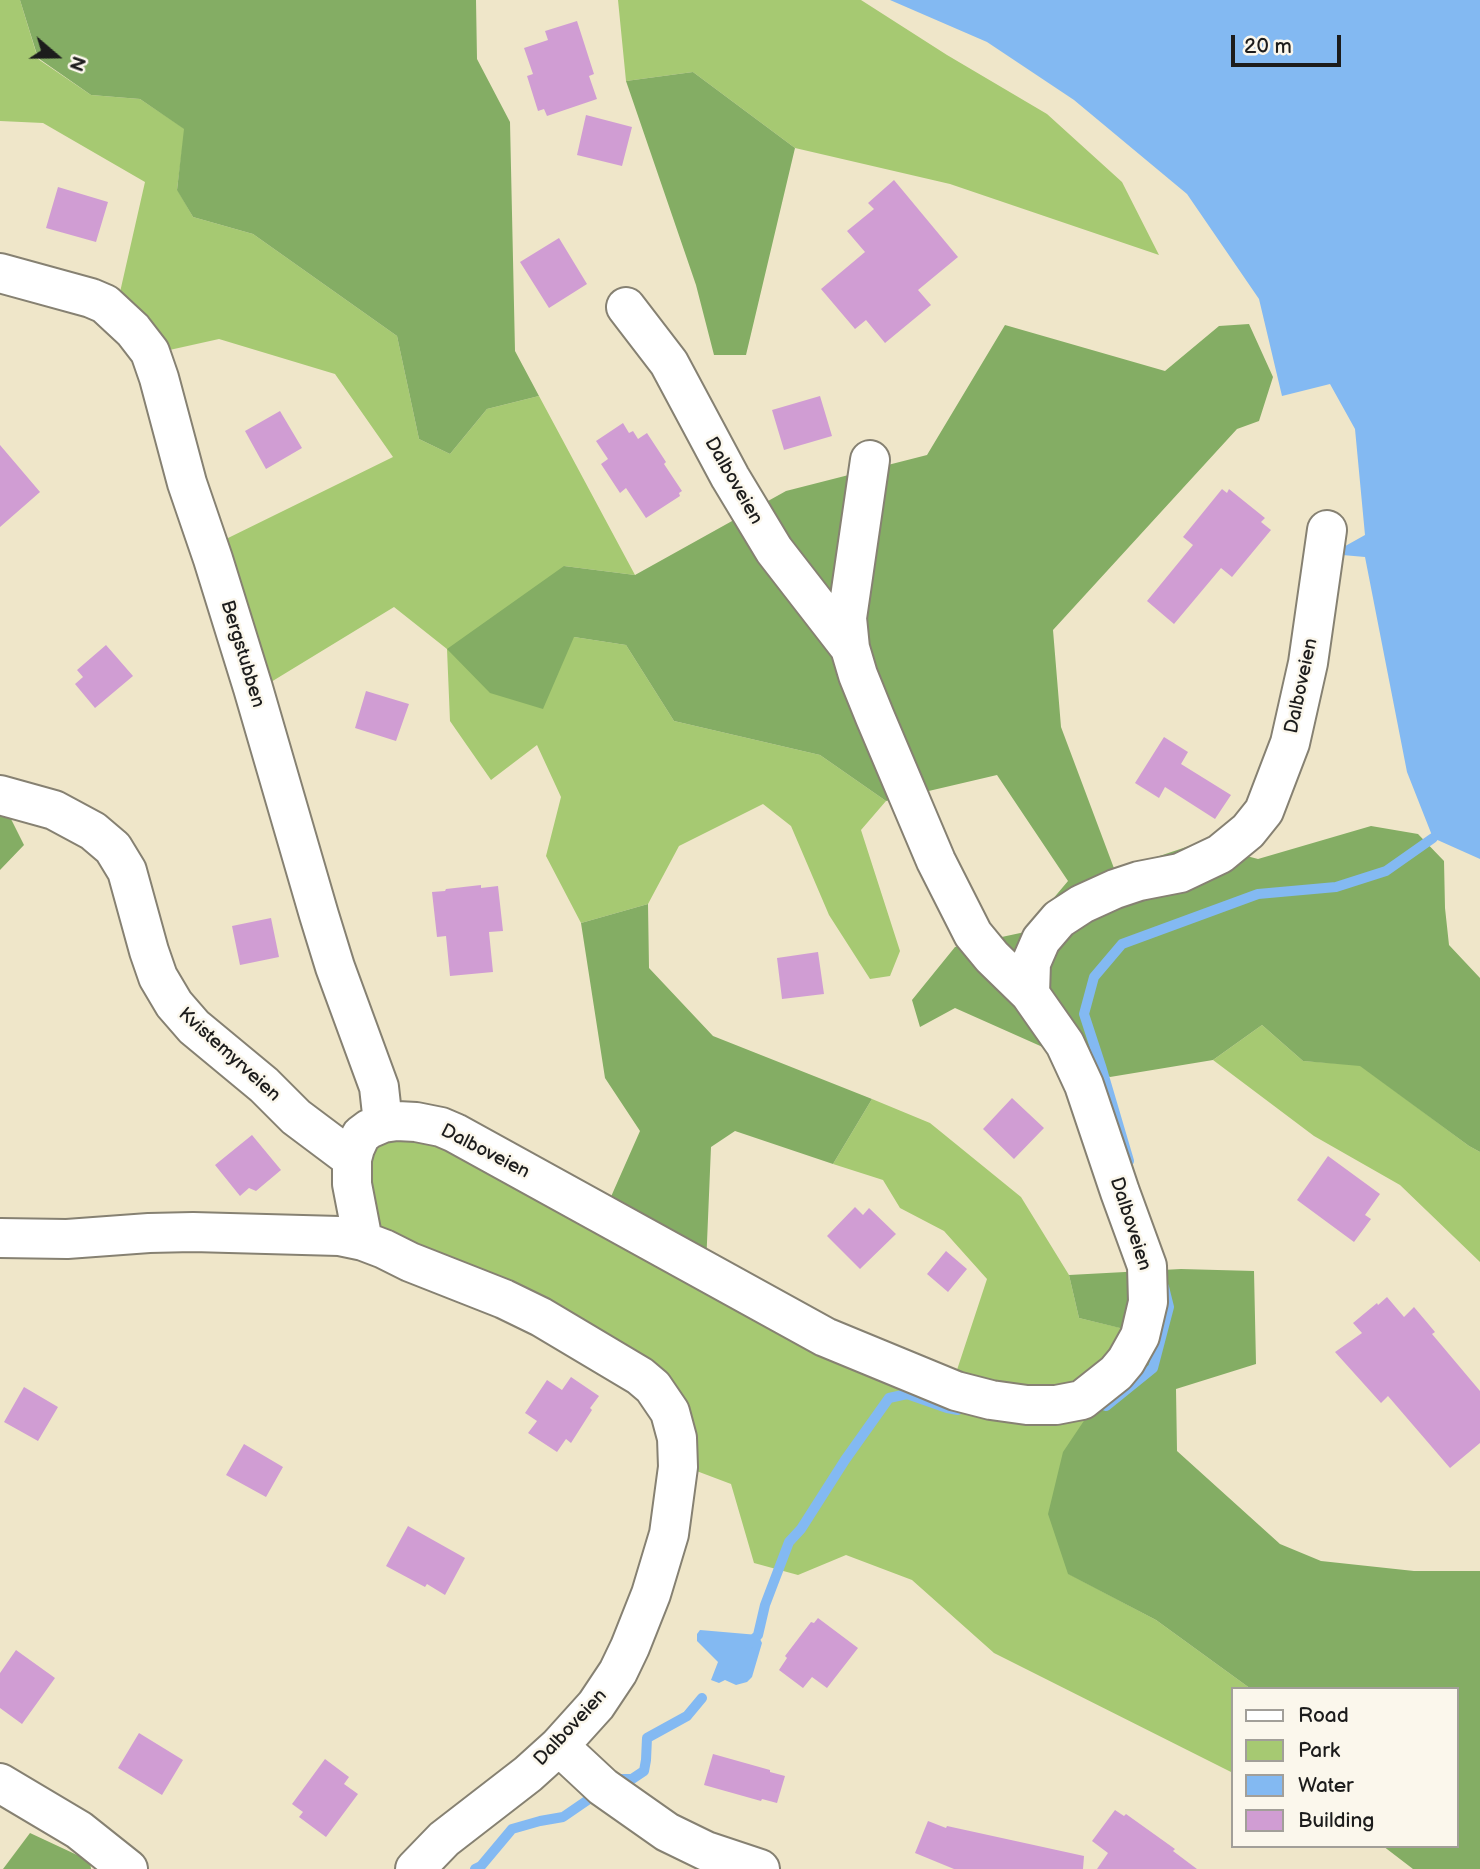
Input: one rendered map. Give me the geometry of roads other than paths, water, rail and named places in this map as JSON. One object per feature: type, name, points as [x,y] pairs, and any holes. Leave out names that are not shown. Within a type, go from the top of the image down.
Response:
[{"type":"street","name":"Bergstubben","points":[[0,273],[104,304],[133,330],[150,352],[187,482],[253,688],[318,915],[379,1087],[383,1123]]},
{"type":"street","name":"Dalboveien","points":[[626,307],[670,363],[730,477],[774,550],[850,648]]},
{"type":"street","name":"Dalboveien","points":[[383,1123],[416,1122],[455,1133],[794,1321],[889,1365],[956,1391],[991,1400],[1027,1405],[1056,1405],[1082,1400],[1126,1362],[1140,1336],[1147,1302],[1147,1266],[1119,1192],[1084,1085],[1065,1044],[1030,994],[972,934],[936,861],[858,675],[850,648],[847,618],[870,460]]},
{"type":"street","name":"Dalboveien","points":[[1030,994],[1031,963],[1041,940],[1059,919],[1082,904],[1115,889],[1180,873],[1220,854],[1248,831],[1264,811],[1290,743],[1308,663],[1327,530]]},
{"type":"street","name":"Kvistemyrveien","points":[[0,795],[54,810],[93,831],[113,848],[127,871],[158,977],[174,1004],[194,1027],[264,1084],[296,1117],[352,1159]]},
{"type":"street","points":[[363,1241],[352,1184],[352,1159],[361,1136],[383,1123]]},
{"type":"street","name":"Dalboveien","points":[[0,1238],[193,1232],[339,1236],[363,1241],[541,1317],[640,1376],[653,1387],[670,1412],[677,1438],[678,1466],[669,1534],[631,1647],[611,1683],[596,1705],[559,1746],[528,1774],[444,1839],[415,1869]]},
{"type":"street","points":[[559,1746],[603,1787],[667,1832],[706,1851],[760,1869]]},
{"type":"street","points":[[0,1783],[79,1830],[128,1869]]},
{"type":"water","points":[[890,0],[1480,0],[1480,859],[1433,838],[1407,772],[1365,557],[1331,554],[1365,535],[1355,429],[1330,384],[1282,396],[1259,299],[1187,194],[1074,100],[987,42]]},
{"type":"water","points":[[700,1630],[758,1635],[762,1643],[752,1677],[747,1682],[736,1685],[725,1680],[719,1683],[711,1680],[718,1662],[697,1641]]},
{"type":"waterway","points":[[1129,1161],[1084,1014],[1094,977],[1122,944],[1258,894],[1336,887],[1386,871],[1433,838]]},
{"type":"waterway","points":[[1106,1406],[1153,1368],[1169,1307],[1164,1287]]},
{"type":"waterway","points":[[749,1644],[758,1635],[765,1605],[789,1542],[801,1529],[889,1398],[907,1394],[958,1410]]},
{"type":"waterway","points":[[620,1779],[632,1779],[644,1771],[647,1738],[687,1716],[702,1698]]},
{"type":"waterway","points":[[475,1869],[481,1866],[512,1829],[563,1817],[595,1795]]}]
